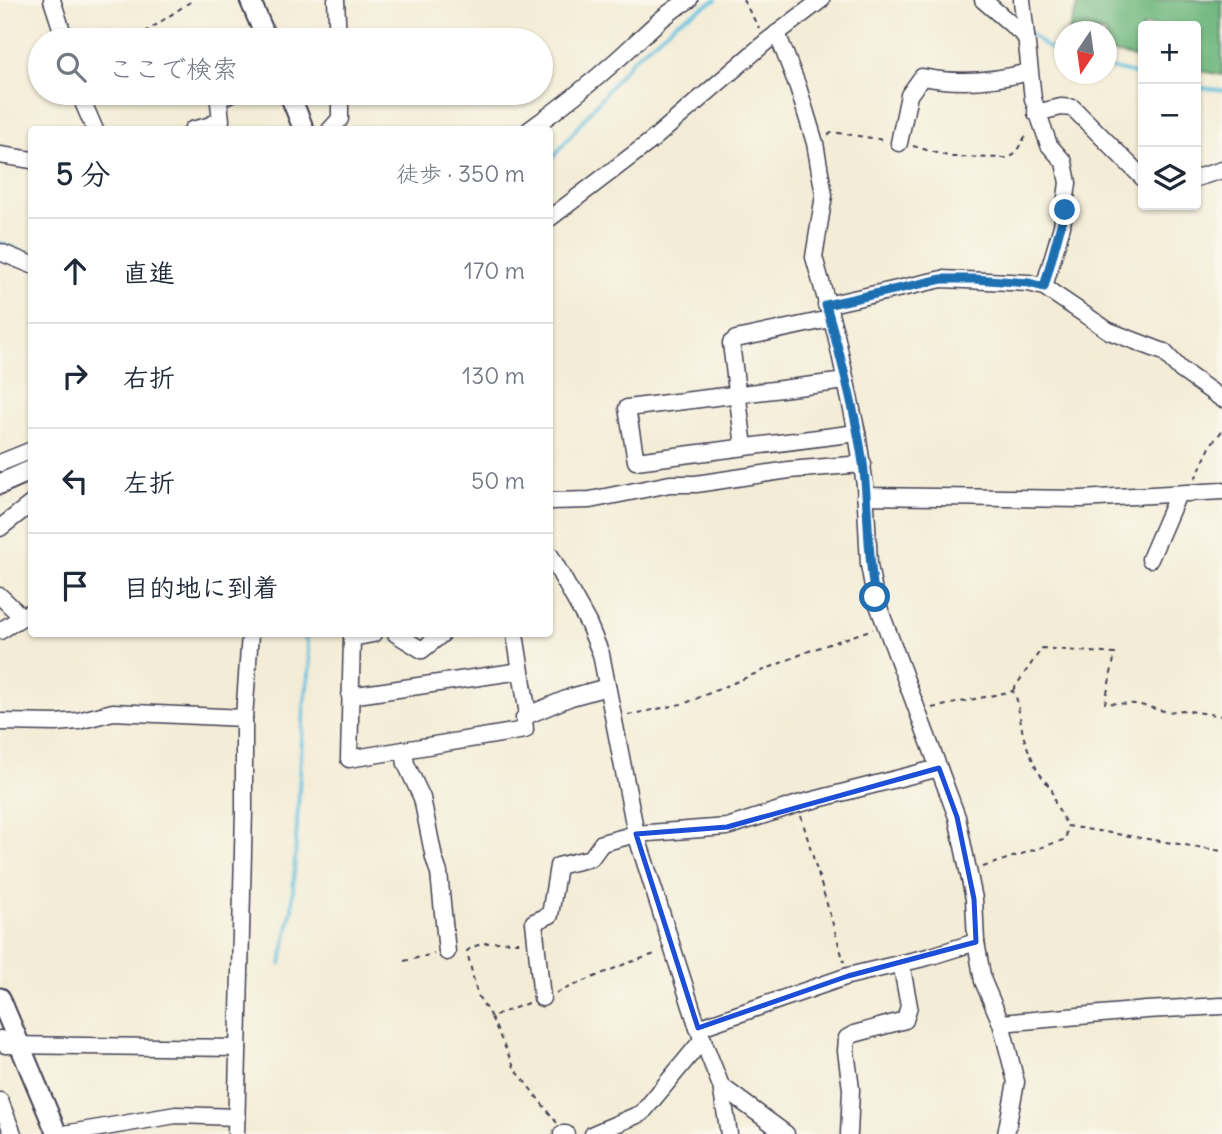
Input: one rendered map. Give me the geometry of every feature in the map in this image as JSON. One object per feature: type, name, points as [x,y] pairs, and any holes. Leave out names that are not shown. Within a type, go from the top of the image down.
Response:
[{"type":"main road","points":[[250,0],[262,28]]},
{"type":"main road","points":[[294,105],[302,126]]},
{"type":"main road","points":[[0,484],[28,472]]},
{"type":"main road","points":[[0,998],[57,1134]]},
{"type":"street","points":[[52,0],[61,28]]},
{"type":"street","points":[[336,0],[337,28]]},
{"type":"street","points":[[534,126],[618,59],[667,12],[689,0]]},
{"type":"street","points":[[553,216],[651,141],[772,37],[821,0]]},
{"type":"street","points":[[983,0],[1026,37]]},
{"type":"street","points":[[1022,0],[1028,72],[1038,116],[1049,145],[1064,162],[1068,183],[1062,226],[1044,287]]},
{"type":"street","points":[[772,37],[798,88],[815,143],[824,195],[814,257],[846,381],[863,464],[869,565],[875,597],[957,817],[974,899],[976,942],[983,981],[1002,1023],[1016,1082],[1006,1134]]},
{"type":"street","points":[[899,143],[909,94],[922,77],[951,82],[979,81],[1028,72]]},
{"type":"street","points":[[84,105],[93,126]]},
{"type":"street","points":[[208,126],[221,120],[219,105]]},
{"type":"street","points":[[334,126],[341,119],[340,105]]},
{"type":"street","points":[[1038,116],[1061,107],[1073,108],[1138,173]]},
{"type":"street","points":[[0,155],[28,159]]},
{"type":"street","points":[[1201,176],[1222,170]]},
{"type":"street","points":[[0,252],[28,263]]},
{"type":"street","points":[[744,447],[731,343],[736,339],[942,279],[1029,283],[1044,287],[1109,331],[1164,352],[1181,370],[1222,399]]},
{"type":"street","points":[[846,381],[627,408],[636,461],[857,433]]},
{"type":"street","points":[[0,463],[28,452]]},
{"type":"street","points":[[553,501],[598,499],[670,484],[696,484],[789,470],[863,464]]},
{"type":"street","points":[[865,496],[1081,499],[1222,491]]},
{"type":"street","points":[[1150,559],[1184,494]]},
{"type":"street","points":[[0,528],[28,506]]},
{"type":"street","points":[[553,567],[588,623],[601,654],[636,834],[721,1086],[729,1134]]},
{"type":"street","points":[[0,596],[27,614],[0,631]]},
{"type":"street","points":[[236,1134],[244,718],[250,637]]},
{"type":"street","points":[[357,637],[352,638],[349,759],[525,730],[524,718],[528,715],[571,697],[607,687]]},
{"type":"street","points":[[401,637],[422,650],[438,637]]},
{"type":"street","points":[[515,637],[528,715]]},
{"type":"street","points":[[350,696],[520,671]]},
{"type":"street","points":[[0,722],[56,723],[78,721],[113,712],[244,718]]},
{"type":"street","points":[[404,750],[406,764],[422,798],[439,873],[447,952]]},
{"type":"street","points":[[542,998],[534,922],[550,915],[558,866],[591,858],[602,843],[636,834],[727,827],[798,804],[939,768]]},
{"type":"street","points":[[593,1134],[642,1114],[701,1033],[848,976],[976,942]]},
{"type":"street","points":[[849,1134],[852,1089],[846,1051],[847,1038],[905,1020],[909,1006],[901,963]]},
{"type":"street","points":[[1002,1023],[1222,1006]]},
{"type":"street","points":[[0,1039],[5,1045],[238,1048]]},
{"type":"street","points":[[721,1086],[786,1134]]},
{"type":"street","points":[[0,1101],[13,1134]]},
{"type":"street","points":[[64,1134],[176,1115],[237,1117]]},
{"type":"path","points":[[151,28],[193,0]]},
{"type":"path","points":[[743,0],[772,37]]},
{"type":"path","points":[[815,143],[833,132],[899,143],[951,157],[1007,158],[1014,155],[1038,116]]},
{"type":"path","points":[[1184,494],[1191,487],[1212,443],[1222,431]]},
{"type":"path","points":[[613,718],[686,703],[809,651],[884,625]]},
{"type":"path","points":[[916,712],[1013,691],[1042,648],[1115,654],[1105,703],[1137,705],[1168,712],[1190,710],[1222,716]]},
{"type":"path","points":[[968,871],[1066,839],[1067,826],[1055,803],[1052,790],[1037,770],[1025,742],[1013,691]]},
{"type":"path","points":[[798,804],[848,976]]},
{"type":"path","points":[[1067,826],[1222,851]]},
{"type":"path","points":[[536,941],[486,944],[473,946],[467,951],[477,994],[515,1069],[547,1107],[564,1134]]},
{"type":"path","points":[[491,1017],[673,948]]},
{"type":"highlighted area","points":[[939,768],[957,817],[974,899],[976,942],[848,976],[698,1028],[636,834],[727,827]]},
{"type":"green space","points":[[1079,0],[1222,0],[1222,75],[1201,71],[1201,21],[1138,21],[1138,58],[1117,54],[1117,21],[1072,21]]},
{"type":"waterway","points":[[553,157],[633,59],[678,21],[716,0]]},
{"type":"waterway","points":[[1031,34],[1054,50]]},
{"type":"waterway","points":[[1117,70],[1138,75]]},
{"type":"waterway","points":[[1201,88],[1222,90]]},
{"type":"waterway","points":[[0,243],[28,254]]},
{"type":"waterway","points":[[281,964],[292,908],[304,707],[310,666],[304,637]]},
{"type":"route","points":[[875,597],[869,565],[863,464],[836,335],[826,305],[942,279],[1029,283],[1044,287],[1065,210]]}]
